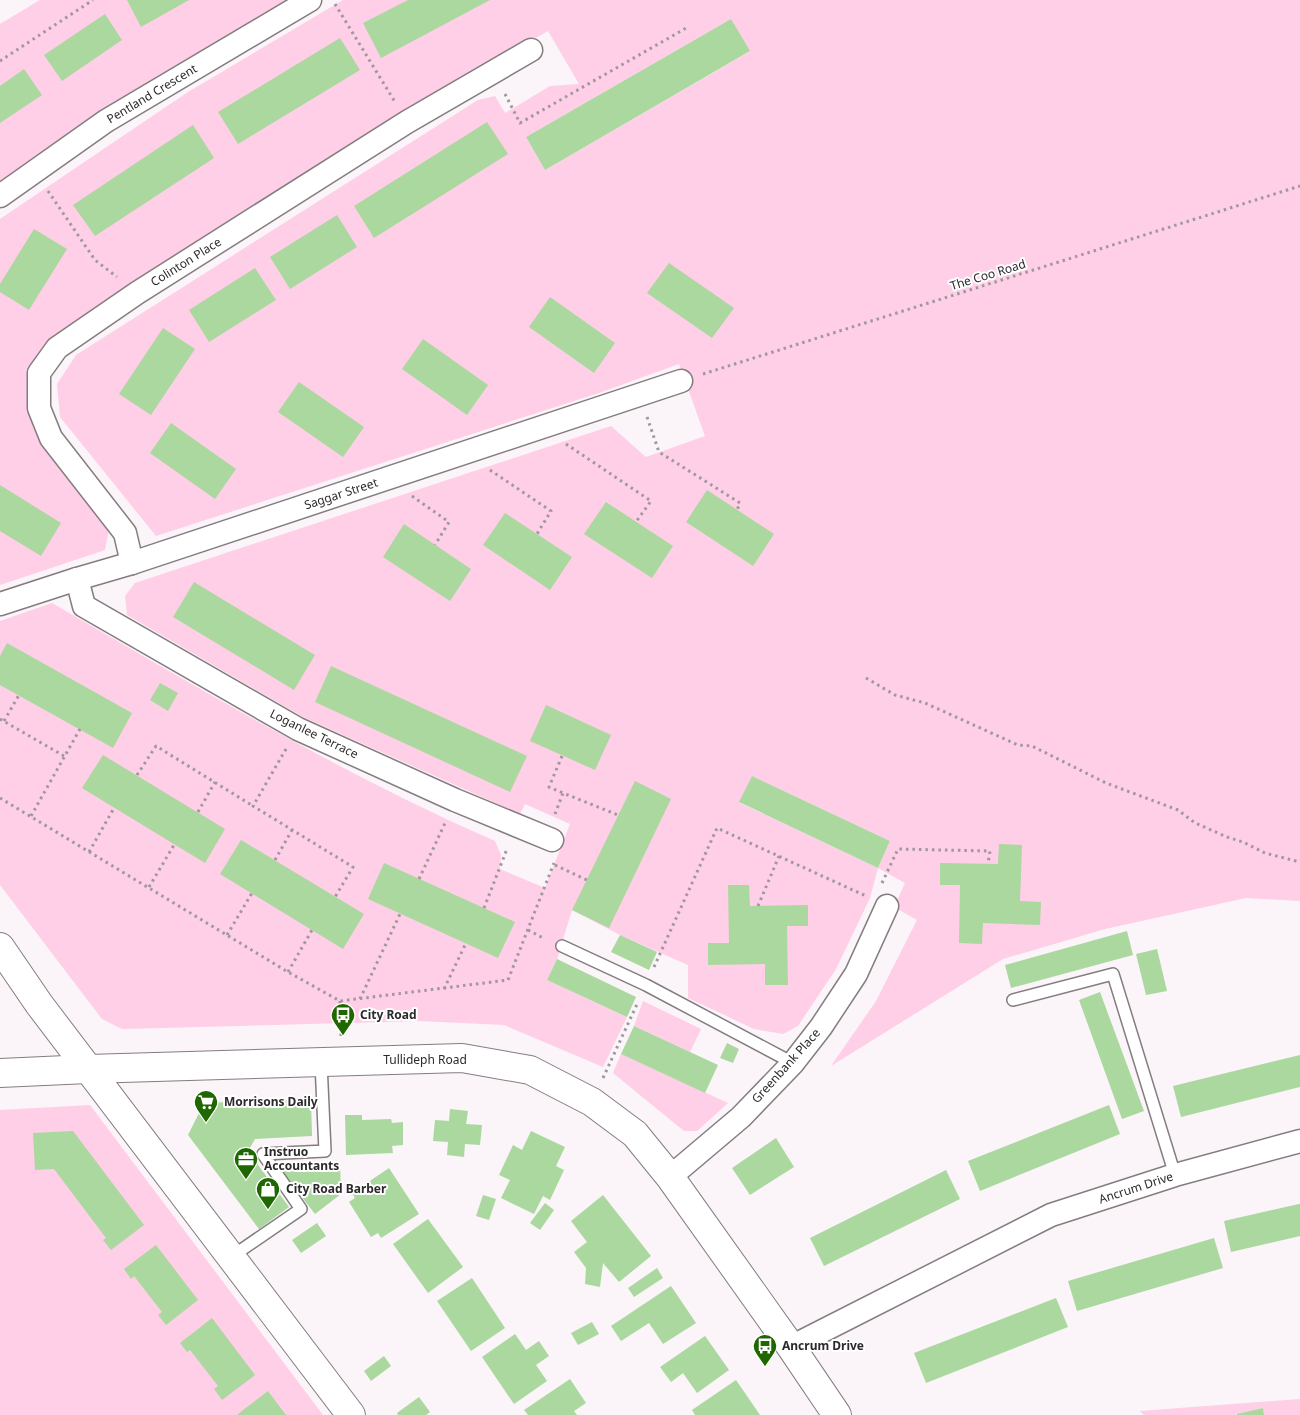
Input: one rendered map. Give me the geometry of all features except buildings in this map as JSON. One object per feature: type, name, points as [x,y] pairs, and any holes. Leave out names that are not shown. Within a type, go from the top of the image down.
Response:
[{"type":"street","name":"Pentland Crescent","points":[[0,196],[106,121],[310,0]]},
{"type":"street","name":"Colinton Place","points":[[132,563],[125,533],[51,438],[39,408],[40,373],[57,348],[137,293],[407,122],[531,50]]},
{"type":"street","name":"Saggar Street","points":[[0,604],[132,563],[681,381]]},
{"type":"street","name":"Loganlee Terrace","points":[[77,579],[84,606],[298,729],[455,800],[549,838]]},
{"type":"street","name":"Greenbank Place","points":[[670,1177],[741,1117],[793,1063],[821,1027],[856,974],[881,903]]},
{"type":"street","points":[[0,947],[39,1004],[351,1415]]},
{"type":"street","name":"Tullideph Road","points":[[0,1074],[88,1069],[462,1058],[530,1070],[592,1102],[635,1134],[670,1177],[837,1415]]},
{"type":"street","name":"Ancrum Drive","points":[[791,1347],[1050,1216],[1174,1175],[1300,1141]]},
{"type":"lane","points":[[562,946],[646,985],[793,1063]]},
{"type":"lane","points":[[1013,1000],[1113,974],[1174,1175]]},
{"type":"lane","points":[[231,1257],[301,1209],[262,1154],[325,1151],[331,1061]]},
{"type":"path","points":[[0,61],[93,0]]},
{"type":"path","points":[[335,4],[397,106]]},
{"type":"path","points":[[493,72],[520,123],[688,27]]},
{"type":"path","name":"The Coo Road","points":[[681,381],[1300,186]]},
{"type":"path","points":[[45,187],[95,260],[113,274]]},
{"type":"path","points":[[640,394],[659,452],[740,504],[737,510]]},
{"type":"path","points":[[556,422],[562,442],[651,501],[636,522]]},
{"type":"path","points":[[480,447],[486,467],[550,511],[537,534]]},
{"type":"path","points":[[400,474],[407,493],[449,522],[434,544]]},
{"type":"path","points":[[866,678],[895,695],[925,703],[1018,745],[1032,746],[1106,783],[1178,810],[1195,823],[1227,837],[1243,842],[1265,853],[1300,862]]},
{"type":"path","points":[[19,695],[2,720],[64,756]]},
{"type":"path","points":[[253,806],[298,729]]},
{"type":"path","points":[[31,816],[80,730]]},
{"type":"path","points":[[137,775],[156,746],[353,867],[335,897]]},
{"type":"path","points":[[562,756],[548,787],[618,815]]},
{"type":"path","points":[[198,812],[215,782]]},
{"type":"path","points":[[0,798],[340,1002],[508,980],[554,864],[549,838],[563,793]]},
{"type":"path","points":[[419,879],[455,800]]},
{"type":"path","points":[[89,852],[114,808]]},
{"type":"path","points":[[484,908],[516,825]]},
{"type":"path","points":[[592,1102],[717,828],[881,903],[898,848],[990,851],[988,864]]},
{"type":"path","points":[[275,860],[292,830]]},
{"type":"path","points":[[149,887],[174,844]]},
{"type":"path","points":[[758,906],[779,856]]},
{"type":"path","points":[[554,864],[587,880]]},
{"type":"path","points":[[227,935],[252,893]]},
{"type":"path","points":[[360,999],[400,914]]},
{"type":"path","points":[[288,972],[312,930]]},
{"type":"path","points":[[444,989],[466,943]]},
{"type":"path","points":[[331,1061],[340,1002]]},
{"type":"shaded area","points":[[40,0],[287,0],[119,101],[0,185],[0,24]]},
{"type":"shaded area","points":[[343,0],[1300,0],[1300,901],[1246,898],[1105,929],[1003,959],[831,1066],[876,1001],[917,920],[894,907],[905,883],[878,868],[870,898],[836,969],[798,1026],[783,1034],[754,1029],[688,998],[688,965],[620,935],[572,910],[557,959],[547,980],[627,1017],[603,1067],[504,1025],[419,1021],[122,1029],[102,1019],[0,885],[0,621],[52,603],[215,698],[325,758],[438,815],[495,841],[501,855],[500,869],[545,888],[570,824],[525,804],[520,814],[303,717],[127,615],[125,596],[135,583],[611,426],[646,457],[705,436],[679,364],[599,393],[156,536],[60,417],[57,384],[76,355],[478,100],[495,96],[505,113],[550,86],[579,84],[548,31],[403,114],[54,337],[39,352],[31,374],[109,529],[105,550],[0,585],[0,219],[188,92]],"holes":[[[731,19],[749,52],[545,170],[526,137]],[[752,776],[890,841],[878,868],[740,803]]]},
{"type":"shaded area","points":[[643,1001],[701,1029],[690,1052],[634,1026]]},
{"type":"shaded area","points":[[621,1054],[728,1103],[697,1131],[684,1131],[613,1073]]},
{"type":"shaded area","points":[[90,1105],[323,1415],[0,1415],[0,1110]]},
{"type":"shaded area","points":[[1300,1399],[1300,1415],[1264,1415],[1263,1408],[1234,1415],[1144,1415],[1140,1411]]},
{"type":"place","name":"City Road","points":[[343,1036]]},
{"type":"place","name":"Morrisons Daily","points":[[206,1123]]},
{"type":"place","name":"Instruo Accountants","points":[[246,1180]]},
{"type":"place","name":"City Road Barber","points":[[268,1210]]},
{"type":"place","name":"Ancrum Drive","points":[[765,1367]]}]
